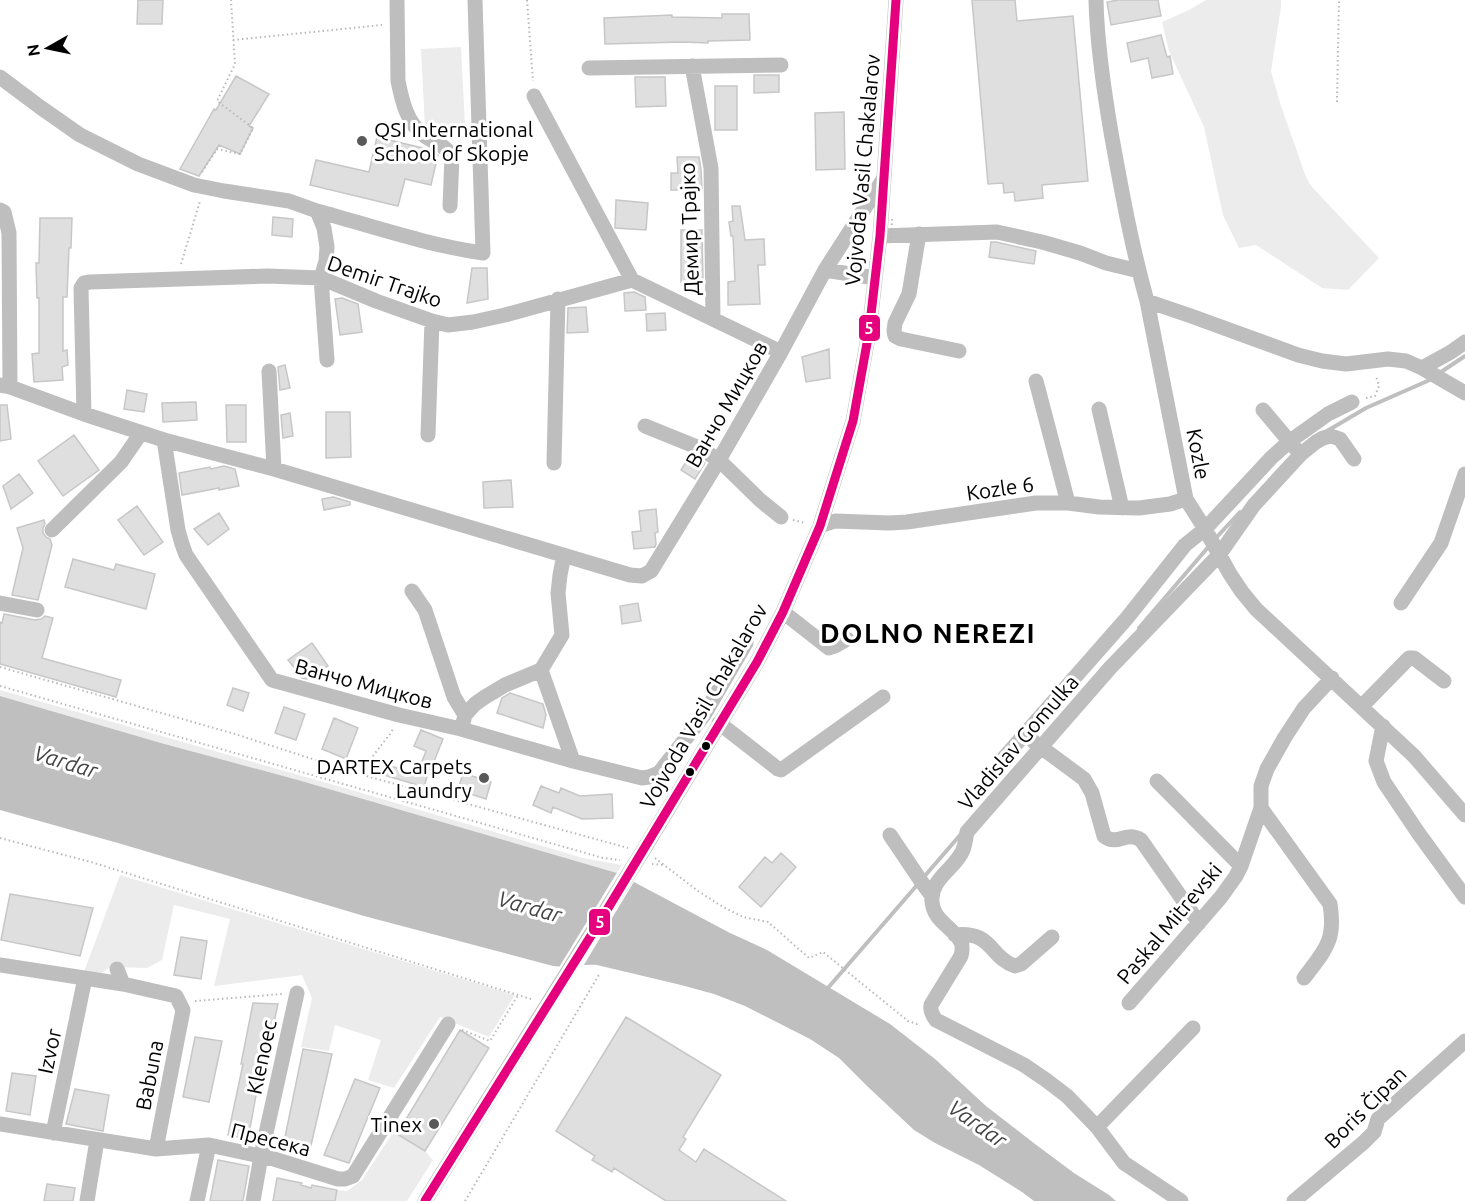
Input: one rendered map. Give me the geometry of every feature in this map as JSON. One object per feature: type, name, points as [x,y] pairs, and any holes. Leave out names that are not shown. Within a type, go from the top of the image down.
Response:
[{"type":"street","points":[[397,0],[398,81],[402,100],[412,122],[421,134],[441,145],[452,156],[450,206]]},
{"type":"street","points":[[0,77],[80,135],[138,164],[199,186],[289,201],[317,211],[417,238],[483,253],[475,0]]},
{"type":"street","name":"Vojvoda Vasil Chakalarov","points":[[425,1201],[641,854],[757,662],[783,612],[820,526],[853,420],[869,332],[874,278],[886,239],[884,178],[896,0]]},
{"type":"street","name":"Kozle","points":[[1096,0],[1096,26],[1104,90],[1117,166],[1147,301],[1186,499],[1242,592],[1256,609],[1414,756],[1465,815]]},
{"type":"street","points":[[589,68],[781,65]]},
{"type":"street","name":"Демир Трајко","points":[[692,66],[711,168],[713,319]]},
{"type":"street","points":[[534,96],[632,280],[781,351]]},
{"type":"street","name":"Ванчо Мицков","points":[[5,386],[164,440],[274,469],[636,577],[651,571],[718,460],[825,270],[884,178]]},
{"type":"street","points":[[0,210],[4,212],[9,232],[5,386]]},
{"type":"street","points":[[317,211],[324,228],[327,247],[321,278],[327,360]]},
{"type":"street","points":[[886,239],[919,234],[997,232],[1080,253],[1106,264],[1139,271]]},
{"type":"street","points":[[919,234],[909,294],[895,323],[895,336],[959,351]]},
{"type":"street","points":[[825,270],[874,278]]},
{"type":"street","name":"Demir Trajko","points":[[84,414],[81,288],[84,283],[267,276],[321,278],[376,301],[448,325],[505,315],[632,280]]},
{"type":"street","points":[[554,463],[558,299]]},
{"type":"street","points":[[1147,301],[1298,355],[1322,361],[1346,364],[1388,359],[1406,361],[1465,393]]},
{"type":"street","points":[[428,435],[432,321]]},
{"type":"street","points":[[1422,368],[1452,352],[1465,342]]},
{"type":"street","points":[[269,371],[274,469]]},
{"type":"street","points":[[1036,381],[1068,503]]},
{"type":"street","points":[[1004,759],[1127,618],[1185,546],[1205,529],[1271,458],[1290,441],[1328,414],[1352,402]]},
{"type":"street","points":[[1099,409],[1122,508]]},
{"type":"street","points":[[1263,410],[1301,454]]},
{"type":"street","points":[[645,426],[697,447],[718,460],[781,517]]},
{"type":"street","points":[[52,530],[121,462],[141,433]]},
{"type":"street","name":"Vladislav Gomulka","points":[[924,885],[935,885],[963,851],[967,832],[1075,707],[1219,555],[1254,505],[1301,454],[1316,442],[1331,436],[1340,439],[1354,459]]},
{"type":"street","name":"Ванчо Мицков","points":[[164,440],[178,530],[186,555],[272,680],[399,715],[463,722],[573,761],[642,778],[658,773],[704,715],[746,643]]},
{"type":"street","points":[[1401,603],[1441,543],[1465,474]]},
{"type":"street","name":"Kozle 6","points":[[820,526],[835,521],[907,522],[1036,503],[1068,503],[1122,508],[1154,507],[1186,499]]},
{"type":"street","points":[[463,722],[475,704],[485,697],[505,685],[541,670],[562,634],[558,593],[564,555]]},
{"type":"street","name":"Ванчо Мицков","points":[[412,591],[425,610],[463,722]]},
{"type":"street","points":[[0,603],[37,610]]},
{"type":"street","points":[[783,612],[829,648],[847,639]]},
{"type":"street","points":[[1127,618],[1145,632]]},
{"type":"street","points":[[1362,706],[1409,658],[1414,658],[1444,681]]},
{"type":"street","points":[[541,670],[573,761]]},
{"type":"street","name":"Paskal Mitrevski","points":[[1129,1003],[1221,897],[1236,876],[1261,808],[1261,786],[1268,768],[1304,708],[1332,678]]},
{"type":"street","points":[[719,723],[782,770],[883,697]]},
{"type":"street","points":[[1383,726],[1376,760],[1384,782],[1465,897]]},
{"type":"street","points":[[1025,734],[1084,779],[1092,793],[1104,836],[1114,841],[1130,836],[1141,840],[1199,922]]},
{"type":"street","points":[[1157,781],[1241,866]]},
{"type":"street","points":[[1261,808],[1330,904],[1332,932],[1325,951],[1304,978]]},
{"type":"street","points":[[890,835],[924,885],[943,923],[961,943],[961,956],[931,1005],[931,1013],[936,1020],[1024,1065],[1067,1096],[1097,1127],[1124,1163],[1180,1201]]},
{"type":"street","points":[[955,935],[966,934],[981,938],[1007,962],[1015,966],[1052,937]]},
{"type":"street","points":[[0,965],[123,984],[176,996]]},
{"type":"street","points":[[117,969],[123,984]]},
{"type":"street","name":"Izvor","points":[[53,1132],[86,978]]},
{"type":"street","name":"Klenoec","points":[[253,1201],[297,993]]},
{"type":"street","name":"Babuna","points":[[156,1149],[183,1010],[176,996]]},
{"type":"street","name":"Пресека","points":[[0,1124],[156,1149],[209,1145],[261,1156],[338,1179],[345,1179],[353,1176],[448,1024]]},
{"type":"street","points":[[1097,1127],[1193,1028]]},
{"type":"street","name":"Boris Čipan","points":[[1294,1201],[1363,1143],[1374,1132],[1378,1119],[1465,1041]]},
{"type":"street","points":[[87,1201],[97,1140]]},
{"type":"street","points":[[197,1201],[209,1145]]},
{"type":"path","points":[[177,279],[199,186],[217,149],[240,154],[253,128],[217,100],[235,64],[231,0]]},
{"type":"path","points":[[527,0],[534,96]]},
{"type":"path","points":[[1337,102],[1339,0]]},
{"type":"path","points":[[233,40],[397,23]]},
{"type":"path","points":[[886,239],[892,219]]},
{"type":"path","points":[[1352,402],[1375,396],[1379,387],[1372,362]]},
{"type":"path","points":[[781,517],[820,526]]},
{"type":"path","points":[[0,667],[235,734],[359,774],[626,847]]},
{"type":"path","points":[[0,686],[603,858]]},
{"type":"path","points":[[359,774],[390,734],[399,715]]},
{"type":"path","points":[[0,838],[92,862],[519,994],[547,1006]]},
{"type":"path","points":[[664,865],[723,907],[743,917],[768,922],[808,958],[823,952],[908,1021],[917,1024],[923,1022],[931,1013]]},
{"type":"path","points":[[465,1201],[600,973]]},
{"type":"path","points":[[176,996],[191,1002],[297,993]]},
{"type":"path","points":[[448,1024],[490,1041],[519,994]]},
{"type":"shaded area","points":[[1206,0],[1281,0],[1271,71],[1306,177],[1312,187],[1379,258],[1348,290],[1322,288],[1256,245],[1239,248],[1223,215],[1204,127],[1169,51],[1162,22]]},
{"type":"shaded area","points":[[461,47],[465,126],[425,128],[421,49]]},
{"type":"shaded area","points":[[0,690],[583,858],[622,865],[617,873],[0,696]]},
{"type":"shaded area","points":[[120,875],[515,995],[489,1037],[440,1017],[394,1088],[368,1080],[381,1040],[335,1025],[329,1051],[301,1047],[312,998],[302,975],[214,986],[230,919],[174,905],[162,960],[147,968],[111,967],[92,978],[84,972]]},
{"type":"shaded area","points":[[392,1134],[397,1134],[425,1151],[433,1160],[407,1201],[335,1201],[337,1190],[347,1191],[362,1180]]},
{"type":"water","name":"Vardar","points":[[0,696],[617,873],[767,950],[890,1024],[935,1059],[986,1106],[1074,1173],[1116,1201],[1034,1201],[979,1165],[914,1130],[839,1058],[810,1039],[745,1006],[714,994],[597,965],[553,966],[364,916],[0,810]]},
{"type":"pier","points":[[618,871],[635,880],[582,968],[558,969]]},
{"type":"building","points":[[138,0],[163,0],[162,24],[137,24]]},
{"type":"building","points":[[972,0],[1015,0],[1017,21],[1073,16],[1088,181],[1042,185],[1043,198],[1015,201],[1014,192],[1004,193],[1003,183],[988,184]]},
{"type":"building","points":[[1158,0],[1161,16],[1111,25],[1107,2]]},
{"type":"building","points":[[722,14],[749,14],[750,40],[708,41],[708,43],[605,44],[604,18],[672,15],[672,17],[722,18]]},
{"type":"building","points":[[1161,35],[1167,57],[1170,56],[1173,74],[1152,78],[1148,58],[1131,62],[1127,43]]},
{"type":"building","points":[[754,75],[779,75],[779,92],[754,93]]},
{"type":"building","points":[[236,76],[269,94],[249,126],[253,128],[240,154],[219,145],[199,176],[180,169],[214,109],[216,110]]},
{"type":"building","points":[[635,77],[665,77],[666,106],[636,107]]},
{"type":"building","points":[[715,86],[737,86],[737,130],[715,130]]},
{"type":"building","points":[[844,112],[845,169],[816,170],[815,113]]},
{"type":"building","points":[[377,137],[427,149],[438,155],[431,185],[405,179],[398,206],[310,185],[316,160],[369,172]]},
{"type":"building","points":[[677,157],[699,157],[702,190],[671,190],[671,173],[678,173]]},
{"type":"building","points":[[616,200],[648,203],[646,230],[615,228]]},
{"type":"building","points":[[732,206],[740,206],[745,240],[764,239],[765,265],[758,265],[760,304],[728,305],[728,282],[735,281],[733,236],[731,236],[729,222],[733,221]]},
{"type":"building","points":[[273,217],[293,219],[292,237],[272,235]]},
{"type":"building","points":[[40,218],[72,218],[67,297],[63,297],[63,351],[67,350],[68,365],[62,367],[63,380],[34,382],[32,354],[39,353],[39,298],[37,298],[36,263],[39,263]]},
{"type":"building","points":[[681,230],[702,230],[703,283],[681,282]]},
{"type":"building","points":[[991,242],[1036,251],[1034,264],[989,257]]},
{"type":"building","points":[[472,268],[487,268],[488,299],[467,303]]},
{"type":"building","points":[[634,292],[645,297],[646,310],[625,311],[624,293]]},
{"type":"building","points":[[342,298],[358,304],[362,332],[340,335],[335,299]]},
{"type":"building","points":[[586,307],[588,332],[567,333],[568,308]]},
{"type":"building","points":[[665,313],[666,330],[647,331],[646,314]]},
{"type":"building","points":[[829,349],[830,378],[806,382],[802,357]]},
{"type":"building","points":[[285,365],[290,388],[280,390],[278,367]]},
{"type":"building","points":[[127,390],[147,394],[144,412],[124,409]]},
{"type":"building","points":[[196,402],[197,420],[163,422],[162,403]]},
{"type":"building","points":[[0,405],[7,405],[11,439],[0,441]]},
{"type":"building","points":[[226,405],[246,405],[246,442],[227,442]]},
{"type":"building","points":[[326,412],[350,412],[351,457],[326,458]]},
{"type":"building","points":[[290,413],[293,436],[283,438],[281,415]]},
{"type":"building","points":[[74,435],[99,470],[63,496],[38,461]]},
{"type":"building","points":[[690,455],[705,463],[695,479],[681,470]]},
{"type":"building","points":[[224,466],[235,469],[239,486],[182,495],[179,473]]},
{"type":"building","points":[[19,474],[33,493],[11,509],[3,486]]},
{"type":"building","points":[[511,480],[513,507],[484,508],[483,482]]},
{"type":"building","points":[[333,497],[350,502],[350,505],[324,510],[322,499]]},
{"type":"building","points":[[137,506],[163,542],[144,555],[118,520]]},
{"type":"building","points":[[656,509],[658,532],[655,533],[655,547],[634,549],[632,532],[641,531],[639,511]]},
{"type":"building","points":[[219,513],[229,529],[208,545],[194,529]]},
{"type":"building","points":[[44,520],[43,533],[50,539],[52,545],[38,600],[12,595],[23,548],[17,528]]},
{"type":"building","points":[[73,559],[114,570],[116,564],[155,574],[146,609],[65,587]]},
{"type":"building","points":[[638,603],[641,621],[622,624],[620,606]]},
{"type":"building","points":[[4,614],[35,620],[45,616],[53,618],[42,658],[121,680],[116,697],[0,664],[0,622],[2,623]]},
{"type":"building","points":[[312,643],[328,666],[307,679],[302,678],[288,660]]},
{"type":"building","points":[[233,688],[249,693],[243,711],[227,705]]},
{"type":"building","points":[[510,693],[543,704],[546,715],[543,728],[497,713],[502,698]]},
{"type":"building","points":[[284,707],[305,714],[296,740],[275,733]]},
{"type":"building","points":[[334,718],[358,728],[346,759],[322,749]]},
{"type":"building","points":[[421,730],[443,739],[433,764],[431,763],[424,787],[384,775],[387,765],[417,774],[426,751],[414,746]]},
{"type":"building","points":[[463,773],[491,782],[486,799],[458,790]]},
{"type":"building","points":[[541,786],[559,793],[561,788],[580,796],[612,794],[613,818],[582,819],[553,807],[551,813],[533,805]]},
{"type":"building","points":[[781,853],[796,867],[761,907],[739,887],[765,857],[772,863]]},
{"type":"building","points":[[10,894],[93,908],[80,956],[1,940]]},
{"type":"building","points":[[181,937],[207,941],[201,979],[174,975]]},
{"type":"building","points":[[253,1003],[278,1004],[264,1068],[261,1068],[248,1139],[228,1135]]},
{"type":"building","points":[[626,1017],[721,1075],[683,1137],[686,1139],[679,1150],[696,1162],[704,1149],[786,1201],[666,1201],[614,1168],[612,1172],[592,1160],[595,1156],[556,1131]]},
{"type":"building","points":[[460,1030],[489,1048],[425,1151],[397,1134]]},
{"type":"building","points":[[195,1037],[222,1041],[209,1102],[183,1097]]},
{"type":"building","points":[[303,1049],[332,1054],[309,1154],[283,1147]]},
{"type":"building","points":[[12,1073],[36,1076],[30,1115],[6,1111]]},
{"type":"building","points":[[355,1079],[380,1088],[349,1163],[324,1155]]},
{"type":"building","points":[[75,1089],[109,1095],[103,1131],[66,1124]]},
{"type":"building","points":[[218,1160],[249,1166],[243,1201],[210,1201]]},
{"type":"building","points":[[277,1178],[302,1183],[301,1185],[311,1188],[312,1185],[337,1190],[335,1201],[273,1201]]},
{"type":"building","points":[[47,1184],[75,1188],[73,1201],[44,1201]]},
{"type":"waterway","points":[[1438,374],[1465,356]]},
{"type":"waterway","points":[[1327,431],[1366,408],[1432,379]]},
{"type":"waterway","points":[[1215,539],[1240,512]]},
{"type":"waterway","points":[[1139,628],[1210,545]]},
{"type":"waterway","points":[[923,878],[961,834]]},
{"type":"waterway","points":[[827,989],[918,884]]},
{"type":"transit line","name":"5","points":[[425,1201],[599,923],[757,662],[783,612],[820,526],[853,421],[869,332],[880,236],[896,0]]},
{"type":"place","name":"QSI International School of Skopje","points":[[362,141]]},
{"type":"place","name":"DARTEX Carpets Laundry","points":[[484,778]]},
{"type":"place","name":"Tinex","points":[[434,1124]]},
{"type":"district","name":"DOLNO NEREZI","points":[[928,633]]}]
